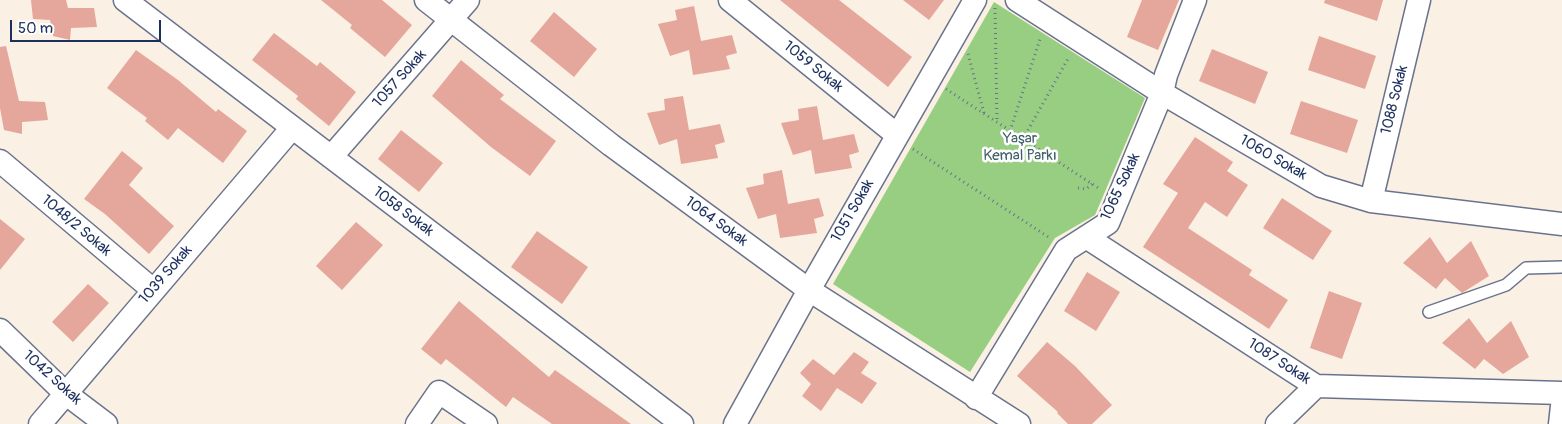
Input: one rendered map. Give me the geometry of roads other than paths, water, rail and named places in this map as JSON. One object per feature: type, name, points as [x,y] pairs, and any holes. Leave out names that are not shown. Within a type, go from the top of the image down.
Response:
[{"type":"street","name":"1058 Sokak","points":[[125,0],[682,424]]},
{"type":"street","name":"1064 Sokak","points":[[426,0],[611,145],[809,290],[1019,424]]},
{"type":"street","name":"1057 Sokak","points":[[331,157],[468,0]]},
{"type":"street","name":"1059 Sokak","points":[[730,0],[902,140]]},
{"type":"street","name":"1051 Sokak","points":[[735,424],[809,290],[902,140],[975,0]]},
{"type":"street","name":"1060 Sokak","points":[[1017,0],[1162,93],[1321,186],[1371,201],[1562,224]]},
{"type":"street","name":"1065 Sokak","points":[[976,398],[1066,250],[1108,223],[1162,93],[1166,75],[1195,0]]},
{"type":"street","name":"1088 Sokak","points":[[1371,201],[1419,0]]},
{"type":"street","name":"1039 Sokak","points":[[40,424],[292,128]]},
{"type":"street","name":"1048/2 Sokak","points":[[0,161],[153,290]]},
{"type":"street","name":"1087 Sokak","points":[[1086,237],[1316,386],[1562,393]]},
{"type":"street","name":"1042 Sokak","points":[[0,330],[65,393],[106,424]]},
{"type":"street","points":[[1277,424],[1316,386]]},
{"type":"street","points":[[417,424],[439,392],[486,424]]},
{"type":"street","points":[[1560,424],[1562,406]]},
{"type":"lane","points":[[1430,312],[1506,285],[1526,268],[1562,266]]},
{"type":"park label","name":"Yaşar Kemal Parkı","points":[[1020,148]]}]
